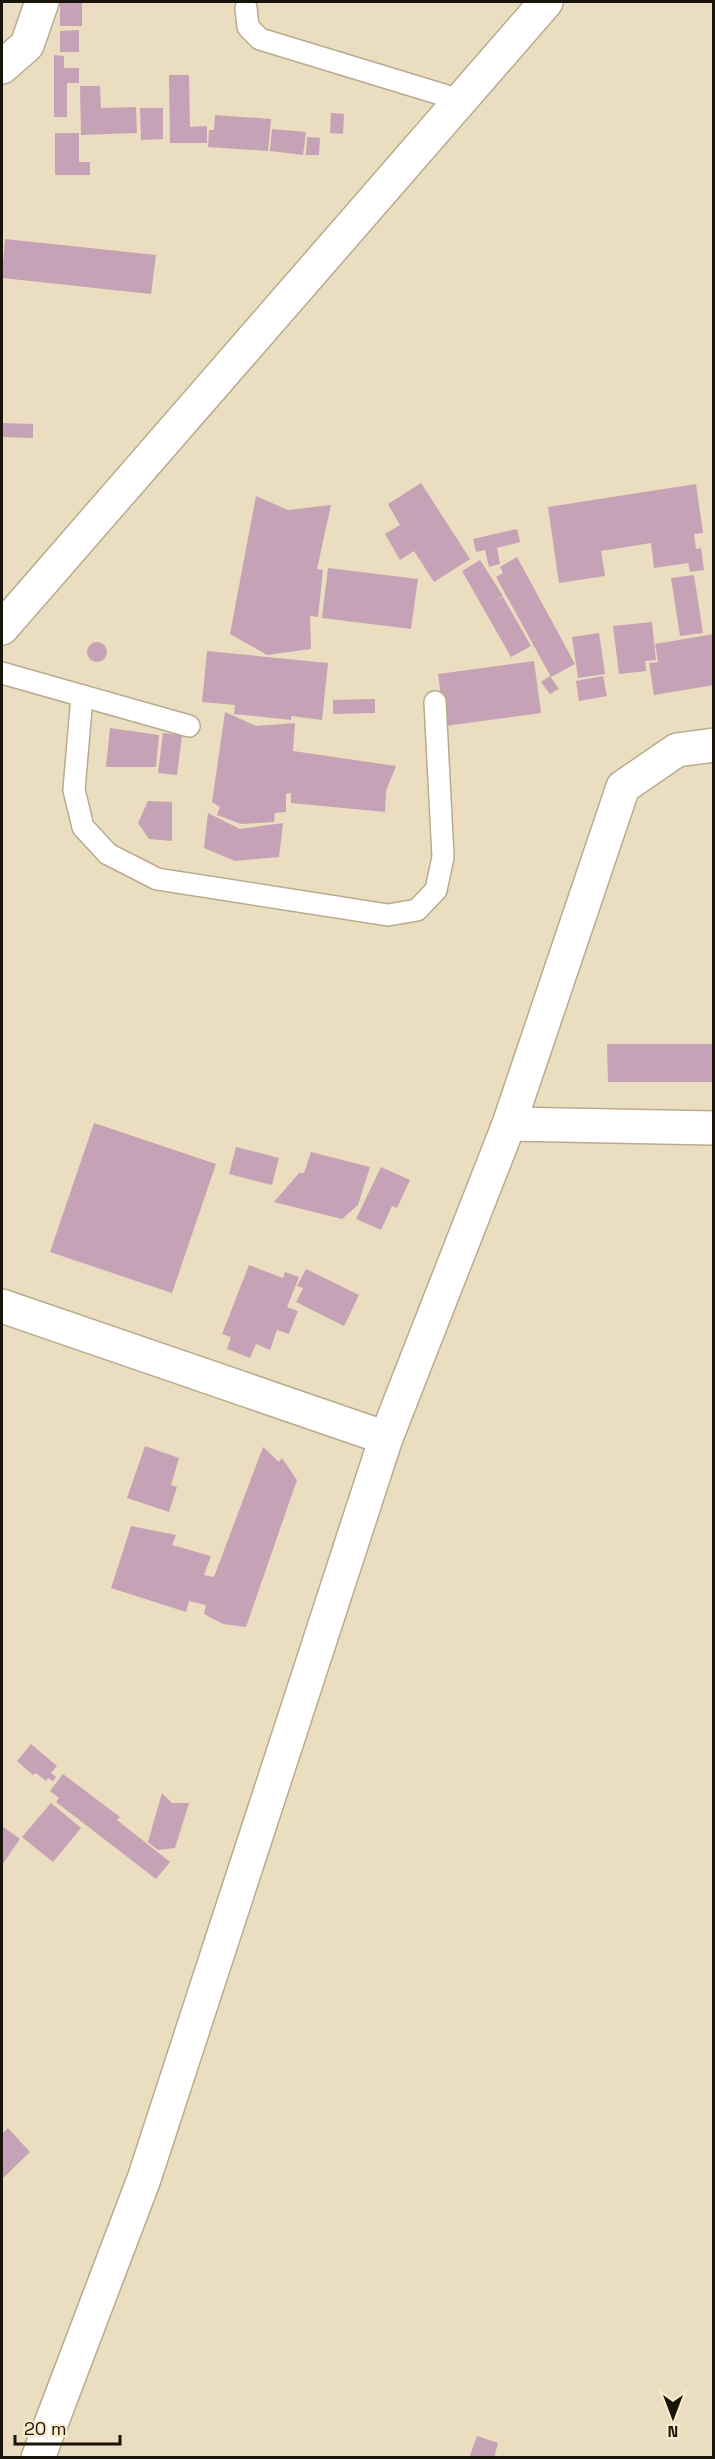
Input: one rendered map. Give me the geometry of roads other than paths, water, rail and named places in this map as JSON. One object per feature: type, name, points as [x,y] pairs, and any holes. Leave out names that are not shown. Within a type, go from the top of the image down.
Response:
[{"type":"street","points":[[2,67],[27,45],[42,2]]},
{"type":"street","points":[[2,627],[546,2]]},
{"type":"street","points":[[38,2457],[144,2179],[386,1438],[509,1124],[623,788],[677,750],[714,745]]},
{"type":"street","points":[[509,1124],[714,1128]]},
{"type":"street","points":[[2,1306],[386,1438]]},
{"type":"lane","points":[[246,8],[248,27],[260,39],[460,100]]},
{"type":"lane","points":[[2,673],[189,726]]},
{"type":"lane","points":[[82,696],[74,790],[83,827],[108,854],[157,879],[388,915],[417,910],[436,890],[441,868],[443,857],[435,702]]}]
